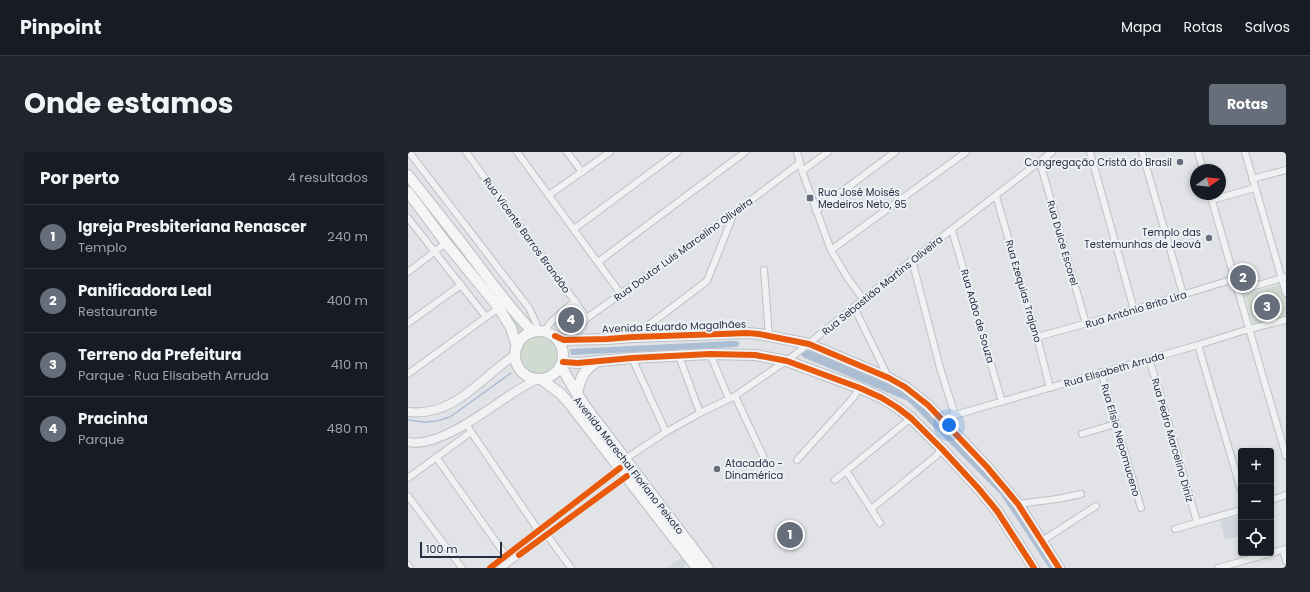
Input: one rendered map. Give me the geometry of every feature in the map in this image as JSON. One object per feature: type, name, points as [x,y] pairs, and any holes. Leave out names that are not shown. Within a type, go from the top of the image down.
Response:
[{"type":"main road","points":[[408,175],[513,311],[538,331],[555,336],[558,340],[564,352],[562,364],[553,375],[539,379],[526,375],[520,370],[516,363],[516,351],[511,328],[499,308],[446,243],[408,192]]},
{"type":"main road","points":[[516,351],[520,340],[526,335],[538,331]]},
{"type":"main road","name":"Avenida Eduardo Magalhães","points":[[555,336],[568,340],[747,333],[809,344],[889,378],[915,395],[941,419],[987,467],[1018,504],[1059,568]]},
{"type":"main road","points":[[562,364],[632,358],[710,354],[755,355],[787,361],[860,388],[882,398],[911,418],[942,449],[997,511],[1034,568]]},
{"type":"main road","points":[[577,394],[583,373],[597,361]]},
{"type":"main road","name":"Avenida Marechal Floriano Peixoto","points":[[562,364],[577,394],[624,468],[697,568]]},
{"type":"main road","name":"Avenida Marechal Floriano Peixoto","points":[[539,379],[560,394],[708,568]]},
{"type":"street","points":[[409,152],[529,308],[538,331],[575,301]]},
{"type":"street","name":"Rua Vicente Barros Brandão","points":[[466,152],[587,318]]},
{"type":"street","points":[[517,152],[621,294]]},
{"type":"street","points":[[567,152],[582,172]]},
{"type":"street","points":[[549,195],[610,152]]},
{"type":"street","points":[[574,229],[678,152]]},
{"type":"street","points":[[598,262],[745,152]]},
{"type":"street","points":[[798,152],[802,170],[831,250],[847,277],[863,299]]},
{"type":"street","points":[[802,170],[828,152]]},
{"type":"street","points":[[816,210],[895,152]]},
{"type":"street","points":[[831,250],[966,152]]},
{"type":"street","name":"Rua Sebastião Martins Oliveira","points":[[624,468],[666,432],[700,413],[732,398],[787,361],[912,260],[1052,152]]},
{"type":"street","points":[[1090,152],[1134,310]]},
{"type":"street","points":[[1142,152],[1183,294]]},
{"type":"street","points":[[1198,152],[1201,164]]},
{"type":"street","points":[[1245,152],[1252,179],[1284,278],[1286,293]]},
{"type":"street","name":"Rua Dulce Escorel","points":[[1040,162],[1086,324]]},
{"type":"street","name":"Rua Doutor Luís Marcelino Oliveira","points":[[568,340],[587,318],[734,213],[800,163]]},
{"type":"street","points":[[1252,179],[1286,170]]},
{"type":"street","points":[[1226,194],[1255,188]]},
{"type":"street","name":"Rua Ezequias Trajano","points":[[996,196],[1037,337],[1050,388]]},
{"type":"street","points":[[1212,200],[1286,456]]},
{"type":"street","points":[[633,337],[707,281],[710,277],[734,213]]},
{"type":"street","points":[[409,220],[486,317]]},
{"type":"street","name":"Rua Adão de Souza","points":[[952,230],[1002,402]]},
{"type":"street","points":[[408,272],[446,243]]},
{"type":"street","points":[[912,260],[940,368],[956,415]]},
{"type":"street","points":[[764,270],[770,336]]},
{"type":"street","points":[[1238,292],[1284,278]]},
{"type":"street","name":"Rua António Brito Lira","points":[[1037,337],[1134,310],[1234,279]]},
{"type":"street","points":[[408,323],[460,285]]},
{"type":"street","points":[[854,307],[889,378]]},
{"type":"street","points":[[408,374],[499,308]]},
{"type":"street","name":"Rua Elisabeth Arruda","points":[[941,419],[1100,372],[1198,346],[1249,329],[1286,320]]},
{"type":"street","points":[[1198,346],[1239,484]]},
{"type":"street","points":[[408,412],[416,413],[432,411],[448,405],[462,397],[505,362],[516,351]]},
{"type":"street","points":[[710,354],[764,458]]},
{"type":"street","points":[[679,356],[700,413]]},
{"type":"street","points":[[632,358],[666,432]]},
{"type":"street","name":"Rua Pedro Marcelino Diniz","points":[[1149,359],[1197,522]]},
{"type":"street","name":"Rua Elísio Nepomuceno","points":[[1100,372],[1141,508]]},
{"type":"street","points":[[408,442],[412,443],[432,439],[447,434],[467,424],[512,393],[539,379]]},
{"type":"street","points":[[797,460],[853,398],[860,388]]},
{"type":"street","points":[[835,480],[911,418]]},
{"type":"street","points":[[467,424],[539,531],[545,536],[571,568]]},
{"type":"street","points":[[1082,434],[1115,424]]},
{"type":"street","points":[[1279,430],[1286,428]]},
{"type":"street","points":[[408,478],[471,432]]},
{"type":"street","points":[[871,509],[936,456],[942,449]]},
{"type":"street","points":[[436,457],[506,556]]},
{"type":"street","points":[[501,566],[506,556],[624,468]]},
{"type":"street","points":[[490,568],[501,566],[545,536],[624,468]]},
{"type":"street","points":[[846,472],[880,523]]},
{"type":"street","points":[[1018,504],[1081,494]]},
{"type":"street","points":[[1274,499],[1286,495]]},
{"type":"street","points":[[408,496],[462,568]]},
{"type":"street","points":[[1042,541],[1096,506]]},
{"type":"street","points":[[1175,528],[1238,511]]},
{"type":"street","points":[[1274,552],[1284,549],[1286,561]]},
{"type":"street","points":[[1218,568],[1260,556]]},
{"type":"shaded area","points":[[408,177],[531,331],[520,339],[515,337],[408,190]]},
{"type":"shaded area","points":[[1283,284],[1286,296],[1286,317],[1254,326],[1245,294]]},
{"type":"shaded area","points":[[574,306],[581,315],[571,324],[564,315]]},
{"type":"shaded area","points":[[540,332],[553,336],[559,342],[563,355],[559,368],[553,374],[540,378],[527,374],[521,368],[517,355],[521,342],[527,336]]},
{"type":"shaded area","points":[[1238,516],[1238,537],[1225,540],[1220,520]]},
{"type":"shaded area","points":[[683,556],[687,560],[684,566],[685,568],[667,568]]},
{"type":"water","points":[[737,341],[740,343],[737,347],[571,355],[570,349]]},
{"type":"water","points":[[804,350],[814,352],[910,393],[1004,489],[1055,568],[1049,568],[1001,495],[908,401],[805,358],[800,352]]},
{"type":"waterway","points":[[408,420],[425,422],[437,421],[450,417],[511,373]]},
{"type":"cycle path","points":[[555,336],[564,340],[747,333],[759,334],[809,344],[889,378],[905,387],[928,405],[987,467],[1018,504],[1059,568]]},
{"type":"cycle path","points":[[563,362],[578,363],[632,358],[710,354],[755,355],[787,361],[860,388],[882,398],[898,408],[911,418],[942,449],[997,511],[1034,568]]},
{"type":"cycle path","points":[[490,568],[620,468]]},
{"type":"cycle path","points":[[519,555],[627,476]]},
{"type":"place","name":"Congregação Cristã do Brasil","points":[[1180,162]]},
{"type":"place","name":"Rua José Moisés Medeiros Neto, 95","points":[[810,198]]},
{"type":"place","name":"Templo das Testemunhas de Jeová","points":[[1209,238]]},
{"type":"place","name":"Panificadora Leal","points":[[1243,278]]},
{"type":"place","name":"Terreno da Prefeitura","points":[[1267,307]]},
{"type":"place","name":"Pracinha","points":[[571,320]]},
{"type":"place","name":"Atacadão - Dinamérica","points":[[717,469]]},
{"type":"place","name":"Igreja Presbiteriana Renascer","points":[[790,535]]}]
